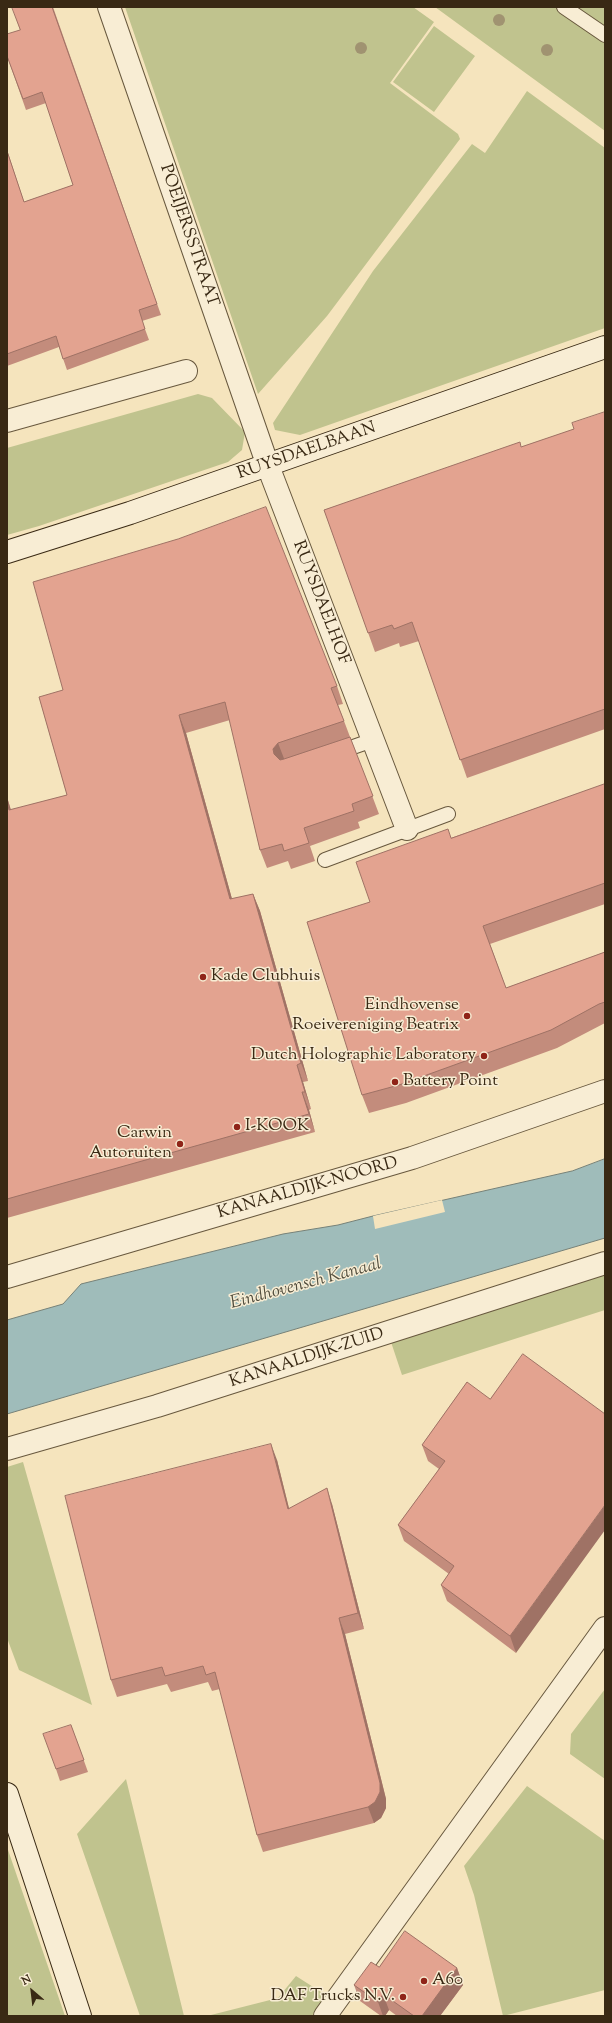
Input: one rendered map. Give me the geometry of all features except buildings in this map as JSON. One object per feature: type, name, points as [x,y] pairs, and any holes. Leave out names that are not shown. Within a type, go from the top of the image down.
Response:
[{"type":"street","name":"POEIJERSSTRAAT","points":[[109,7],[268,466]]},
{"type":"street","name":"RUYSDAELBAAN","points":[[7,552],[123,516],[605,347]]},
{"type":"street","points":[[7,421],[186,371]]},
{"type":"street","name":"RUYSDAELHOF","points":[[268,466],[407,829]]},
{"type":"street","name":"KANAALDIJK-NOORD","points":[[7,1277],[412,1158],[605,1091]]},
{"type":"street","name":"KANAALDIJK-ZUID","points":[[7,1449],[157,1406],[605,1263]]},
{"type":"street","points":[[325,2016],[605,1628]]},
{"type":"street","points":[[7,1794],[80,2016]]},
{"type":"lane","points":[[564,7],[605,35]]},
{"type":"lane","points":[[324,757],[373,740]]},
{"type":"lane","points":[[325,860],[448,814]]},
{"type":"green space","points":[[125,7],[413,7],[434,22],[390,83],[458,134],[460,139],[327,316],[258,394]]},
{"type":"green space","points":[[435,7],[605,7],[605,131]]},
{"type":"green space","points":[[434,26],[475,56],[434,112],[393,82]]},
{"type":"green space","points":[[527,91],[605,148],[605,328],[300,435],[275,430],[273,423],[373,271],[472,144],[485,153]]},
{"type":"green space","points":[[198,394],[212,398],[245,432],[242,450],[228,462],[39,526],[7,535],[7,448]]},
{"type":"green space","points":[[605,1273],[605,1310],[402,1375],[391,1342]]},
{"type":"green space","points":[[23,1462],[92,1705],[19,1670],[7,1638],[7,1467]]},
{"type":"green space","points":[[605,1689],[605,1779],[570,1754],[571,1734]]},
{"type":"green space","points":[[126,1779],[184,2016],[140,2016],[77,1834]]},
{"type":"green space","points":[[527,1786],[605,1841],[605,1990],[503,2016],[474,1895],[464,1866]]},
{"type":"green space","points":[[7,1847],[65,2016],[7,2016]]},
{"type":"green space","points":[[296,1976],[321,1992],[322,2002],[312,2016],[207,2016],[278,1998]]},
{"type":"water","name":"Eindhovensch Kanaal","points":[[605,1159],[605,1238],[7,1414],[7,1320],[63,1304],[81,1284],[283,1234],[338,1225],[572,1171]]},
{"type":"pier","points":[[442,1200],[445,1212],[375,1229],[373,1216]]},
{"type":"place","name":"Kade Clubhuis","points":[[203,977]]},
{"type":"place","name":"Eindhovense Roeivereniging Beatrix","points":[[467,1016]]},
{"type":"place","name":"Dutch Holographic Laboratory","points":[[484,1056]]},
{"type":"place","name":"Battery Point","points":[[395,1082]]},
{"type":"place","name":"I-KOOK","points":[[237,1127]]},
{"type":"place","name":"Carwin Autoruiten","points":[[180,1144]]},
{"type":"place","name":"A60","points":[[424,1981]]},
{"type":"place","name":"DAF Trucks N.V.","points":[[403,1997]]}]
